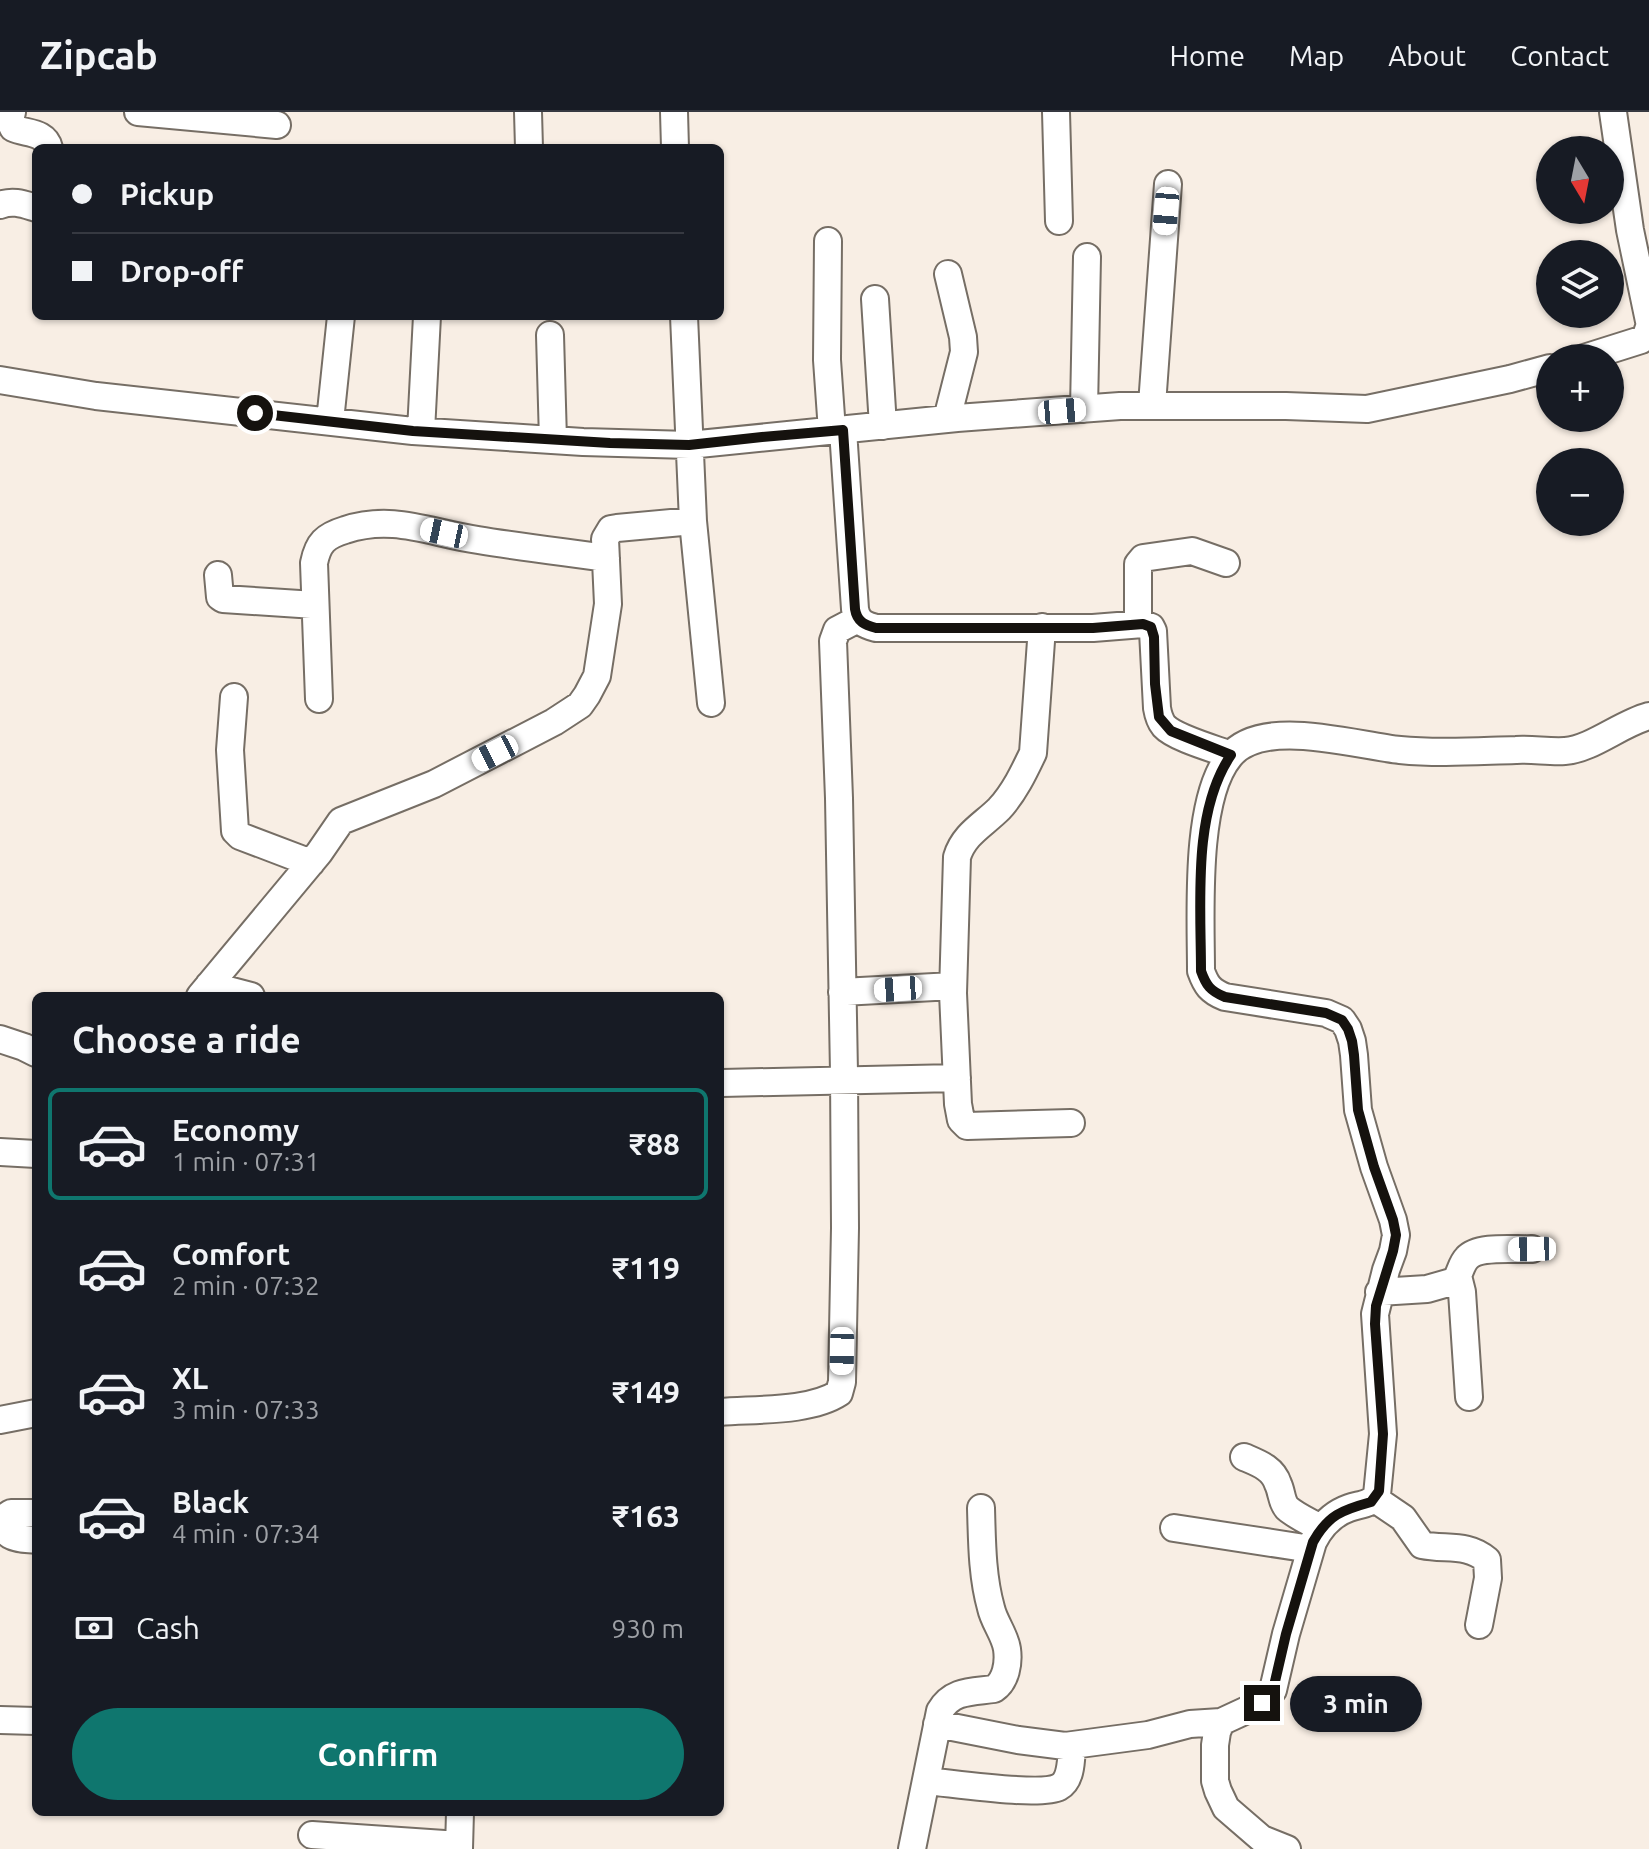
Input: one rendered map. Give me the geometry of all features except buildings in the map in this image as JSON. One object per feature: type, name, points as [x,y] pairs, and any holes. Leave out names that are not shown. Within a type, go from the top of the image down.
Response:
[{"type":"street","points":[[12,112],[10,121],[13,128],[41,135],[48,144]]},
{"type":"street","points":[[138,112],[277,125]]},
{"type":"street","points":[[528,112],[529,144]]},
{"type":"street","points":[[674,112],[675,144]]},
{"type":"street","points":[[1056,112],[1059,221]]},
{"type":"street","points":[[1613,112],[1630,230],[1649,321]]},
{"type":"street","points":[[1152,405],[1168,184]]},
{"type":"street","points":[[0,205],[18,202],[32,207]]},
{"type":"street","points":[[828,241],[827,360],[838,431],[858,619],[876,628],[1148,625],[1153,631],[1157,708],[1164,725],[1178,735],[1231,755]]},
{"type":"street","points":[[1084,409],[1087,257]]},
{"type":"street","points":[[947,419],[964,352],[948,274]]},
{"type":"street","points":[[875,299],[883,426]]},
{"type":"street","points":[[330,421],[341,320]]},
{"type":"street","points":[[421,431],[427,320]]},
{"type":"street","points":[[684,320],[693,521],[711,703]]},
{"type":"street","points":[[1624,345],[1641,340],[1649,327]]},
{"type":"street","points":[[550,335],[553,440]]},
{"type":"street","points":[[0,380],[96,396],[421,431],[689,445],[947,419],[1152,405],[1367,409],[1536,372]]},
{"type":"street","points":[[204,991],[311,863],[341,821],[434,784],[554,722],[580,705],[597,676],[604,639],[608,604],[605,539],[611,529],[693,521]]},
{"type":"street","points":[[319,699],[314,563],[319,546],[337,532],[359,525],[396,523],[474,540],[606,558]]},
{"type":"street","points":[[1138,624],[1138,564],[1143,558],[1192,551],[1226,563]]},
{"type":"street","points":[[218,575],[220,597],[223,599],[315,605]]},
{"type":"street","points":[[724,1412],[810,1405],[839,1393],[842,1382],[844,1079],[833,641],[837,630],[858,619]]},
{"type":"street","points":[[1042,627],[1033,753],[1002,806],[964,840],[957,857],[953,986],[959,1114],[967,1126],[1071,1123]]},
{"type":"street","points":[[234,697],[230,750],[235,831],[240,836],[311,863]]},
{"type":"street","points":[[937,1724],[1018,1740],[1072,1746],[1148,1735],[1190,1724],[1221,1722],[1262,1703],[1273,1690],[1286,1634],[1315,1539],[1332,1516],[1371,1502],[1379,1491],[1383,1434],[1376,1306],[1393,1251],[1395,1229],[1358,1110],[1354,1055],[1348,1029],[1342,1020],[1326,1013],[1225,997],[1213,992],[1201,971],[1203,849],[1221,769],[1239,747],[1257,740],[1288,736],[1331,738],[1399,750],[1565,751],[1582,747],[1649,716]]},
{"type":"street","points":[[842,992],[953,986]]},
{"type":"street","points":[[0,1039],[32,1051]]},
{"type":"street","points":[[724,1083],[957,1078]]},
{"type":"street","points":[[0,1152],[32,1154]]},
{"type":"street","points":[[1379,1292],[1427,1289],[1455,1281],[1466,1259],[1483,1250],[1532,1249]]},
{"type":"street","points":[[1458,1276],[1462,1292],[1469,1397]]},
{"type":"street","points":[[0,1420],[32,1414]]},
{"type":"street","points":[[1244,1457],[1267,1468],[1274,1475],[1282,1501],[1315,1539]]},
{"type":"street","points":[[1375,1499],[1403,1518],[1422,1545],[1478,1552],[1487,1560],[1488,1578],[1479,1625]]},
{"type":"street","points":[[912,1849],[940,1711],[954,1695],[994,1689],[1005,1674],[1008,1652],[991,1612],[984,1578],[981,1508]]},
{"type":"street","points":[[32,1513],[11,1513],[5,1517],[4,1524],[10,1536],[32,1539]]},
{"type":"street","points":[[1174,1528],[1315,1539]]},
{"type":"street","points":[[0,1720],[32,1721]]},
{"type":"street","points":[[1221,1722],[1215,1745],[1215,1781],[1226,1808],[1262,1839],[1287,1849]]},
{"type":"street","points":[[926,1781],[1016,1790],[1060,1787],[1068,1778],[1072,1746]]},
{"type":"street","points":[[312,1835],[459,1847],[460,1816]]},
{"type":"route","points":[[255,413],[413,431],[610,443],[689,445],[843,430],[855,609],[862,623],[876,628],[1093,628],[1143,624],[1151,627],[1159,717],[1178,735],[1231,755],[1221,769],[1214,791],[1203,849],[1201,971],[1206,984],[1213,992],[1225,997],[1326,1013],[1342,1020],[1352,1041],[1358,1110],[1396,1235],[1375,1314],[1383,1434],[1379,1491],[1371,1502],[1332,1516],[1320,1528],[1286,1634],[1273,1690],[1262,1703]]}]
